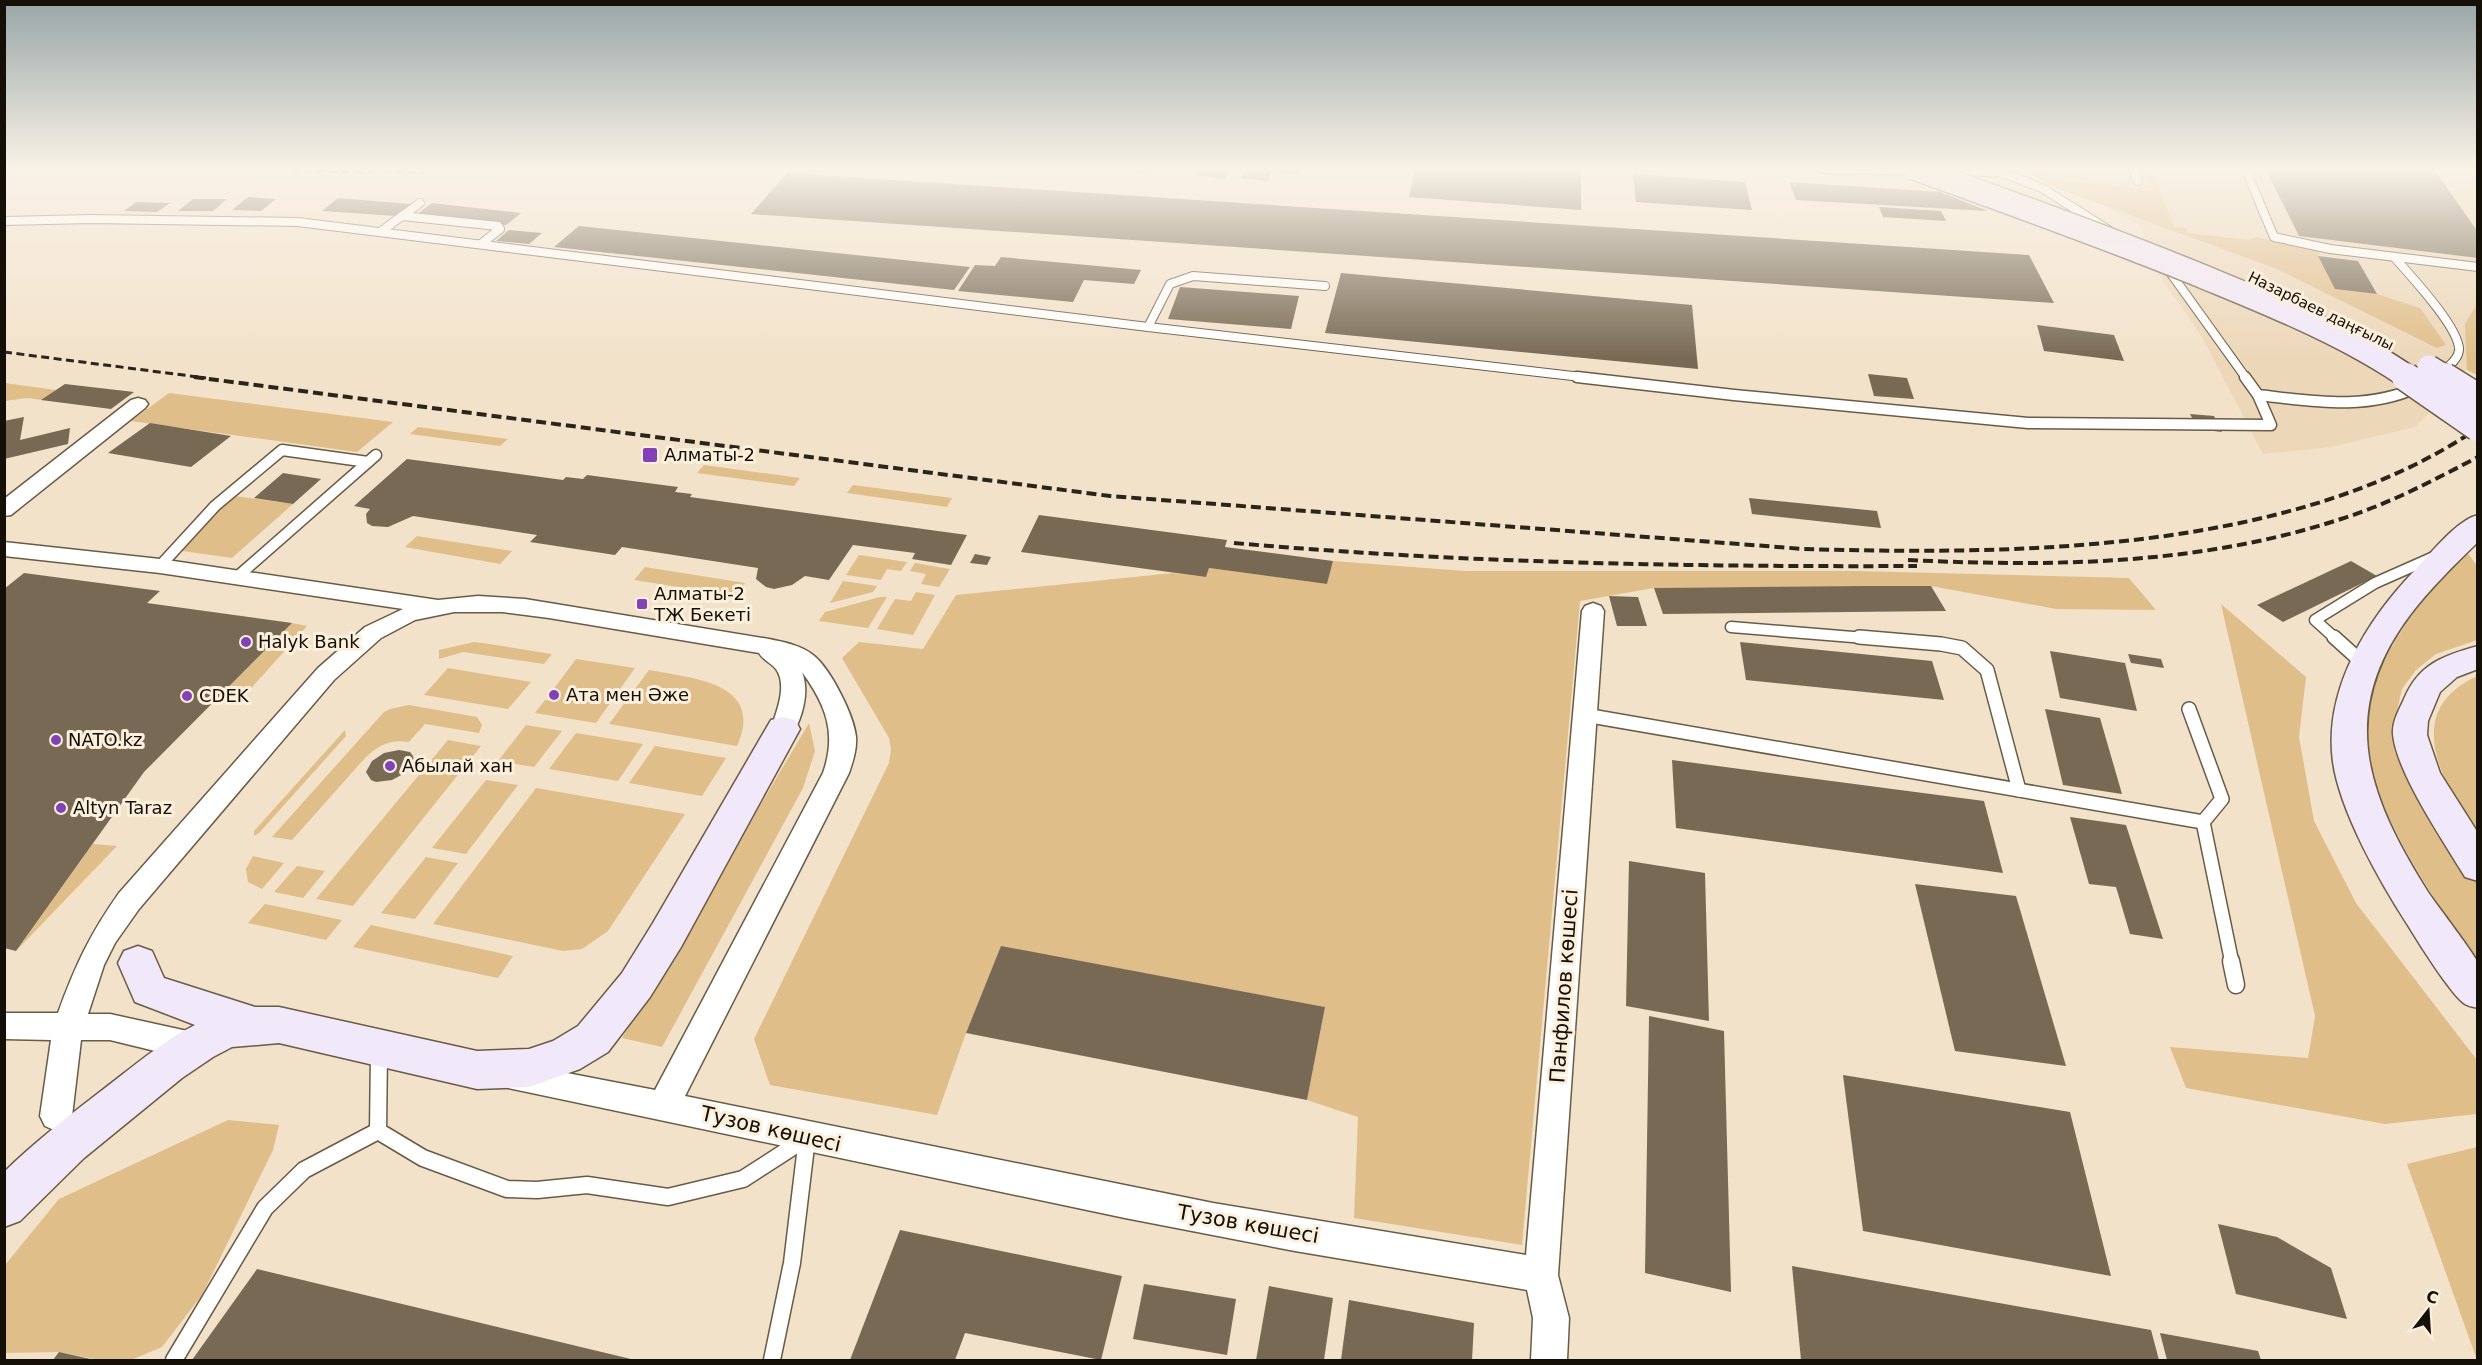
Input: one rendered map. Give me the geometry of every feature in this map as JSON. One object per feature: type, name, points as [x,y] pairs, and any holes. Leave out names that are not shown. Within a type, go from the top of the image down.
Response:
[{"type":"main road","name":"Назарбаев даңғылы","points":[[2089,232],[2283,309],[2368,353],[2404,375],[2478,427]]},
{"type":"main road","name":"Назарбаев даңғылы","points":[[2133,232],[2274,287],[2375,336],[2478,398]]},
{"type":"main road","points":[[2470,539],[2391,619],[2366,666],[2353,702],[2349,726],[2349,755],[2354,780],[2379,841],[2412,901],[2442,946],[2478,991]]},
{"type":"main road","points":[[2478,657],[2445,669],[2426,686],[2411,721],[2410,735],[2423,775],[2454,830],[2478,866]]},
{"type":"main road","points":[[477,1070],[529,1068],[565,1056],[592,1040],[614,1016],[667,935],[783,729]]},
{"type":"main road","points":[[138,963],[149,990],[254,1025]]},
{"type":"main road","name":"Тузов көшесі","points":[[15,1192],[92,1123],[192,1046],[224,1031],[254,1025],[279,1025],[477,1070]]},
{"type":"street","points":[[7,504],[138,404]]},
{"type":"street","points":[[4,549],[160,566],[414,604],[520,605],[759,645],[790,653],[811,667],[839,714],[844,728],[845,744],[842,758],[664,1105]]},
{"type":"street","points":[[56,1116],[68,1027],[90,964],[105,934],[129,901],[326,674],[349,651],[384,626],[407,615],[459,604]]},
{"type":"street","name":"Панфилов көшесі","points":[[1549,1360],[1551,1318],[1541,1275],[1593,611]]},
{"type":"street","points":[[759,645],[777,655],[791,672],[794,689],[783,729]]},
{"type":"street","points":[[4,1026],[110,1028],[192,1046]]},
{"type":"street","name":"Тузов көшесі","points":[[477,1070],[664,1105],[807,1138],[1215,1220],[1541,1275]]},
{"type":"lane","points":[[381,232],[1148,327],[1734,395],[2028,423],[2271,425],[2258,395],[2172,272],[2111,232]]},
{"type":"lane","points":[[481,244],[497,232]]},
{"type":"lane","points":[[2272,232],[2274,237],[2330,249],[2478,267]]},
{"type":"lane","points":[[2258,395],[2353,403],[2378,402],[2402,396],[2452,364],[2459,350],[2454,333],[2424,292],[2394,257]]},
{"type":"lane","points":[[1148,327],[1170,284],[1193,276],[1325,286]]},
{"type":"lane","points":[[160,566],[215,506],[282,450],[372,458],[237,577]]},
{"type":"lane","points":[[2366,666],[2315,620],[2375,583],[2470,539]]},
{"type":"lane","points":[[1731,627],[1941,644],[1962,648],[1987,670],[2019,790]]},
{"type":"lane","points":[[2189,710],[2222,799],[2203,822]]},
{"type":"lane","points":[[1585,715],[2203,822]]},
{"type":"lane","points":[[2203,822],[2236,985]]},
{"type":"lane","points":[[378,1048],[378,1131]]},
{"type":"lane","points":[[378,1131],[423,1158],[507,1189],[537,1190],[587,1185],[668,1197],[743,1179],[807,1138]]},
{"type":"lane","points":[[174,1360],[266,1208],[304,1170],[378,1131]]},
{"type":"lane","points":[[772,1360],[792,1263],[807,1138]]},
{"type":"shaded area","points":[[2143,232],[2477,232],[2477,355],[2453,388],[2415,427],[2331,447],[2263,454],[2202,337],[2151,263]]},
{"type":"shaded area","points":[[2175,232],[2249,240],[2255,237],[2320,251],[2318,256],[2335,289],[2377,294],[2420,308],[2446,345],[2437,348],[2277,269]]},
{"type":"shaded area","points":[[2477,304],[2477,375],[2467,370],[2465,324]]},
{"type":"shaded area","points":[[5,383],[56,390],[43,400],[27,398],[5,401]]},
{"type":"shaded area","points":[[169,393],[393,422],[357,452],[131,421]]},
{"type":"shaded area","points":[[418,427],[508,439],[500,446],[410,434]]},
{"type":"shaded area","points":[[704,465],[800,478],[794,486],[697,473]]},
{"type":"shaded area","points":[[853,485],[952,498],[947,507],[847,493]]},
{"type":"shaded area","points":[[228,495],[293,504],[232,558],[175,550]]},
{"type":"shaded area","points":[[417,536],[512,551],[500,564],[405,547]]},
{"type":"shaded area","points":[[2468,553],[2477,566],[2477,640],[2436,654],[2416,670],[2402,689],[2395,720],[2399,751],[2468,873],[2477,882],[2477,962],[2416,869],[2396,832],[2379,795],[2368,758],[2364,722],[2370,689],[2401,632],[2417,607],[2436,584]]},
{"type":"shaded area","points":[[859,555],[907,562],[901,571],[887,569],[881,580],[846,575]]},
{"type":"shaded area","points":[[1333,561],[1465,571],[1856,571],[2129,578],[2156,610],[2056,609],[1931,586],[1654,588],[1580,601],[1522,1245],[1354,1218],[1358,1117],[1307,1100],[1325,1007],[1001,947],[966,1033],[937,1115],[770,1085],[754,1039],[889,763],[891,750],[889,738],[842,658],[859,642],[923,649],[956,595],[1173,573],[1206,577],[1209,568],[1327,584]]},
{"type":"shaded area","points":[[915,563],[950,569],[939,587],[921,584],[926,574],[910,571]]},
{"type":"shaded area","points":[[645,567],[745,583],[735,596],[634,580]]},
{"type":"shaded area","points":[[843,581],[877,586],[873,592],[830,603]]},
{"type":"shaded area","points":[[916,592],[935,595],[913,635],[877,629],[895,599],[911,601]]},
{"type":"shaded area","points":[[887,597],[868,628],[819,621],[825,612]]},
{"type":"shaded area","points":[[2221,604],[2306,677],[2299,737],[2314,821],[2356,903],[2477,1060],[2477,1114],[2385,1124],[2186,1088],[2170,1047],[2308,1058],[2315,1016]]},
{"type":"shaded area","points":[[292,623],[307,626],[236,705],[214,702]]},
{"type":"shaded area","points":[[474,642],[552,654],[544,664],[463,652],[439,659],[439,650]]},
{"type":"shaded area","points":[[576,659],[635,668],[596,723],[535,713],[545,700],[555,701],[561,691],[553,690]]},
{"type":"shaded area","points":[[448,668],[531,682],[508,709],[424,695]]},
{"type":"shaded area","points":[[649,670],[703,681],[720,687],[733,696],[741,708],[743,725],[737,746],[609,724]]},
{"type":"shaded area","points":[[2477,676],[2477,839],[2443,774],[2436,752],[2434,730],[2439,710],[2453,692]]},
{"type":"shaded area","points":[[409,705],[477,717],[482,725],[479,733],[425,724],[409,742],[396,741],[380,746],[365,758],[292,840],[272,837],[384,712]]},
{"type":"shaded area","points":[[809,723],[815,751],[803,788],[662,1047],[622,1038]]},
{"type":"shaded area","points":[[526,725],[562,731],[534,767],[498,761]]},
{"type":"shaded area","points":[[345,730],[346,736],[254,836],[254,831]]},
{"type":"shaded area","points":[[576,733],[643,744],[618,781],[549,769]]},
{"type":"shaded area","points":[[448,740],[481,746],[353,906],[316,899]]},
{"type":"shaded area","points":[[655,746],[726,758],[702,796],[629,783]]},
{"type":"shaded area","points":[[486,780],[518,785],[466,854],[432,848]]},
{"type":"shaded area","points":[[536,788],[685,814],[608,931],[582,949],[563,951],[433,924]]},
{"type":"shaded area","points":[[93,844],[117,846],[16,951]]},
{"type":"shaded area","points":[[253,856],[284,863],[262,889],[248,882],[246,869]]},
{"type":"shaded area","points":[[426,857],[458,863],[415,919],[381,913]]},
{"type":"shaded area","points":[[297,866],[325,871],[303,898],[274,892]]},
{"type":"shaded area","points":[[265,904],[342,920],[326,940],[248,923]]},
{"type":"shaded area","points":[[371,925],[513,956],[498,978],[353,947]]},
{"type":"shaded area","points":[[228,1120],[279,1125],[273,1150],[202,1295],[162,1347],[131,1360],[100,1360],[59,1352],[5,1353],[5,1265],[59,1199]]},
{"type":"shaded area","points":[[2477,1147],[2478,1360],[2407,1164]]},
{"type":"building","points":[[507,232],[542,233],[529,244],[496,241]]},
{"type":"building","points":[[572,232],[633,232],[970,267],[954,290],[554,247]]},
{"type":"building","points":[[1010,232],[1676,232],[2029,255],[2054,303]]},
{"type":"building","points":[[2297,232],[2478,232],[2478,258],[2299,236]]},
{"type":"building","points":[[2318,256],[2358,261],[2377,294],[2335,289]]},
{"type":"building","points":[[1001,257],[1141,270],[1134,284],[1084,280],[1073,302],[958,291],[975,265],[995,266]]},
{"type":"building","points":[[1341,273],[1692,305],[1698,369],[1325,333]]},
{"type":"building","points":[[1180,287],[1299,296],[1291,329],[1168,319]]},
{"type":"building","points":[[2037,325],[2114,335],[2124,361],[2044,351]]},
{"type":"building","points":[[1868,374],[1907,378],[1914,399],[1874,396]]},
{"type":"building","points":[[65,384],[134,392],[111,409],[41,400]]},
{"type":"building","points":[[2190,414],[2214,416],[2222,432],[2198,429]]},
{"type":"building","points":[[24,417],[20,440],[70,428],[68,444],[4,459],[4,421]]},
{"type":"building","points":[[150,423],[231,436],[191,467],[108,453]]},
{"type":"building","name":"Алматы-2","points":[[407,459],[563,480],[566,477],[583,479],[587,475],[678,487],[675,492],[692,494],[690,497],[967,535],[951,565],[912,559],[915,553],[853,545],[829,580],[805,576],[792,585],[774,589],[766,587],[756,579],[758,568],[622,547],[615,555],[530,542],[537,535],[413,516],[388,527],[372,526],[367,523],[366,514],[370,509],[354,506]]},
{"type":"building","points":[[283,473],[321,479],[293,504],[254,498]]},
{"type":"building","points":[[1749,498],[1877,511],[1881,528],[1752,514]]},
{"type":"building","points":[[1039,515],[1227,540],[1225,547],[1333,561],[1327,584],[1209,568],[1206,577],[1021,552]]},
{"type":"building","points":[[975,554],[991,557],[987,565],[970,563]]},
{"type":"building","points":[[2351,561],[2377,576],[2283,622],[2257,605]]},
{"type":"building","name":"Altyn Taraz","points":[[24,573],[160,591],[147,603],[292,623],[144,772],[16,951],[4,948],[4,589]]},
{"type":"building","points":[[1931,586],[1946,611],[1663,614],[1654,588]]},
{"type":"building","points":[[1609,596],[1638,597],[1647,626],[1617,626]]},
{"type":"building","points":[[1740,642],[1932,661],[1944,700],[1746,680]]},
{"type":"building","points":[[2050,651],[2125,663],[2137,711],[2060,698]]},
{"type":"building","points":[[2128,654],[2161,659],[2164,668],[2131,663]]},
{"type":"building","points":[[2045,709],[2100,718],[2122,794],[2063,785]]},
{"type":"building","points":[[399,750],[410,752],[413,756],[414,761],[407,772],[392,780],[376,782],[371,780],[366,772],[372,761],[384,753]]},
{"type":"building","points":[[1672,760],[1984,801],[2003,873],[1676,828]]},
{"type":"building","points":[[2070,817],[2126,825],[2163,939],[2130,934],[2116,887],[2089,884]]},
{"type":"building","points":[[1629,861],[1705,873],[1709,1021],[1626,1006]]},
{"type":"building","points":[[1915,884],[2016,896],[2066,1066],[1955,1051]]},
{"type":"building","points":[[1001,946],[1325,1007],[1307,1100],[966,1033]]},
{"type":"building","points":[[1649,1016],[1724,1031],[1731,1292],[1645,1273]]},
{"type":"building","points":[[1843,1075],[2070,1112],[2111,1276],[1863,1231]]},
{"type":"building","points":[[2218,1224],[2277,1237],[2331,1268],[2347,1319],[2236,1294]]},
{"type":"building","points":[[900,1230],[1122,1276],[1101,1360],[965,1333],[955,1360],[850,1360]]},
{"type":"building","points":[[1792,1266],[2151,1330],[2159,1360],[1801,1360]]},
{"type":"building","points":[[257,1269],[635,1360],[192,1360]]},
{"type":"building","points":[[1144,1284],[1236,1299],[1227,1355],[1133,1339]]},
{"type":"building","points":[[1269,1286],[1333,1298],[1324,1360],[1256,1360]]},
{"type":"building","points":[[1349,1300],[1474,1323],[1472,1360],[1341,1360]]},
{"type":"building","points":[[2160,1333],[2258,1351],[2261,1360],[2167,1360]]},
{"type":"building","points":[[59,1352],[95,1360],[53,1360]]},
{"type":"railway","points":[[4,352],[206,378]]},
{"type":"railway","points":[[194,377],[1110,496],[1804,549],[1887,551],[2063,546],[2153,538],[2241,523],[2326,500],[2405,469],[2478,428]]},
{"type":"railway","points":[[1908,560],[2072,562],[2181,554],[2235,546],[2288,534],[2359,513],[2411,491],[2478,457]]},
{"type":"railway","points":[[1234,543],[1404,555],[1575,562],[1746,566],[1917,566]]},
{"type":"place","name":"Алматы-2","points":[[650,455]]},
{"type":"place","name":"Алматы-2 ТЖ Бекеті","points":[[642,604]]},
{"type":"place","name":"Halyk Bank","points":[[246,642]]},
{"type":"place","name":"Ата мен Әже","points":[[554,695]]},
{"type":"place","name":"CDEK","points":[[187,696]]},
{"type":"place","name":"NATO.kz","points":[[56,740]]},
{"type":"place","name":"Абылай хан","points":[[390,766]]},
{"type":"place","name":"Altyn Taraz","points":[[61,808]]}]
